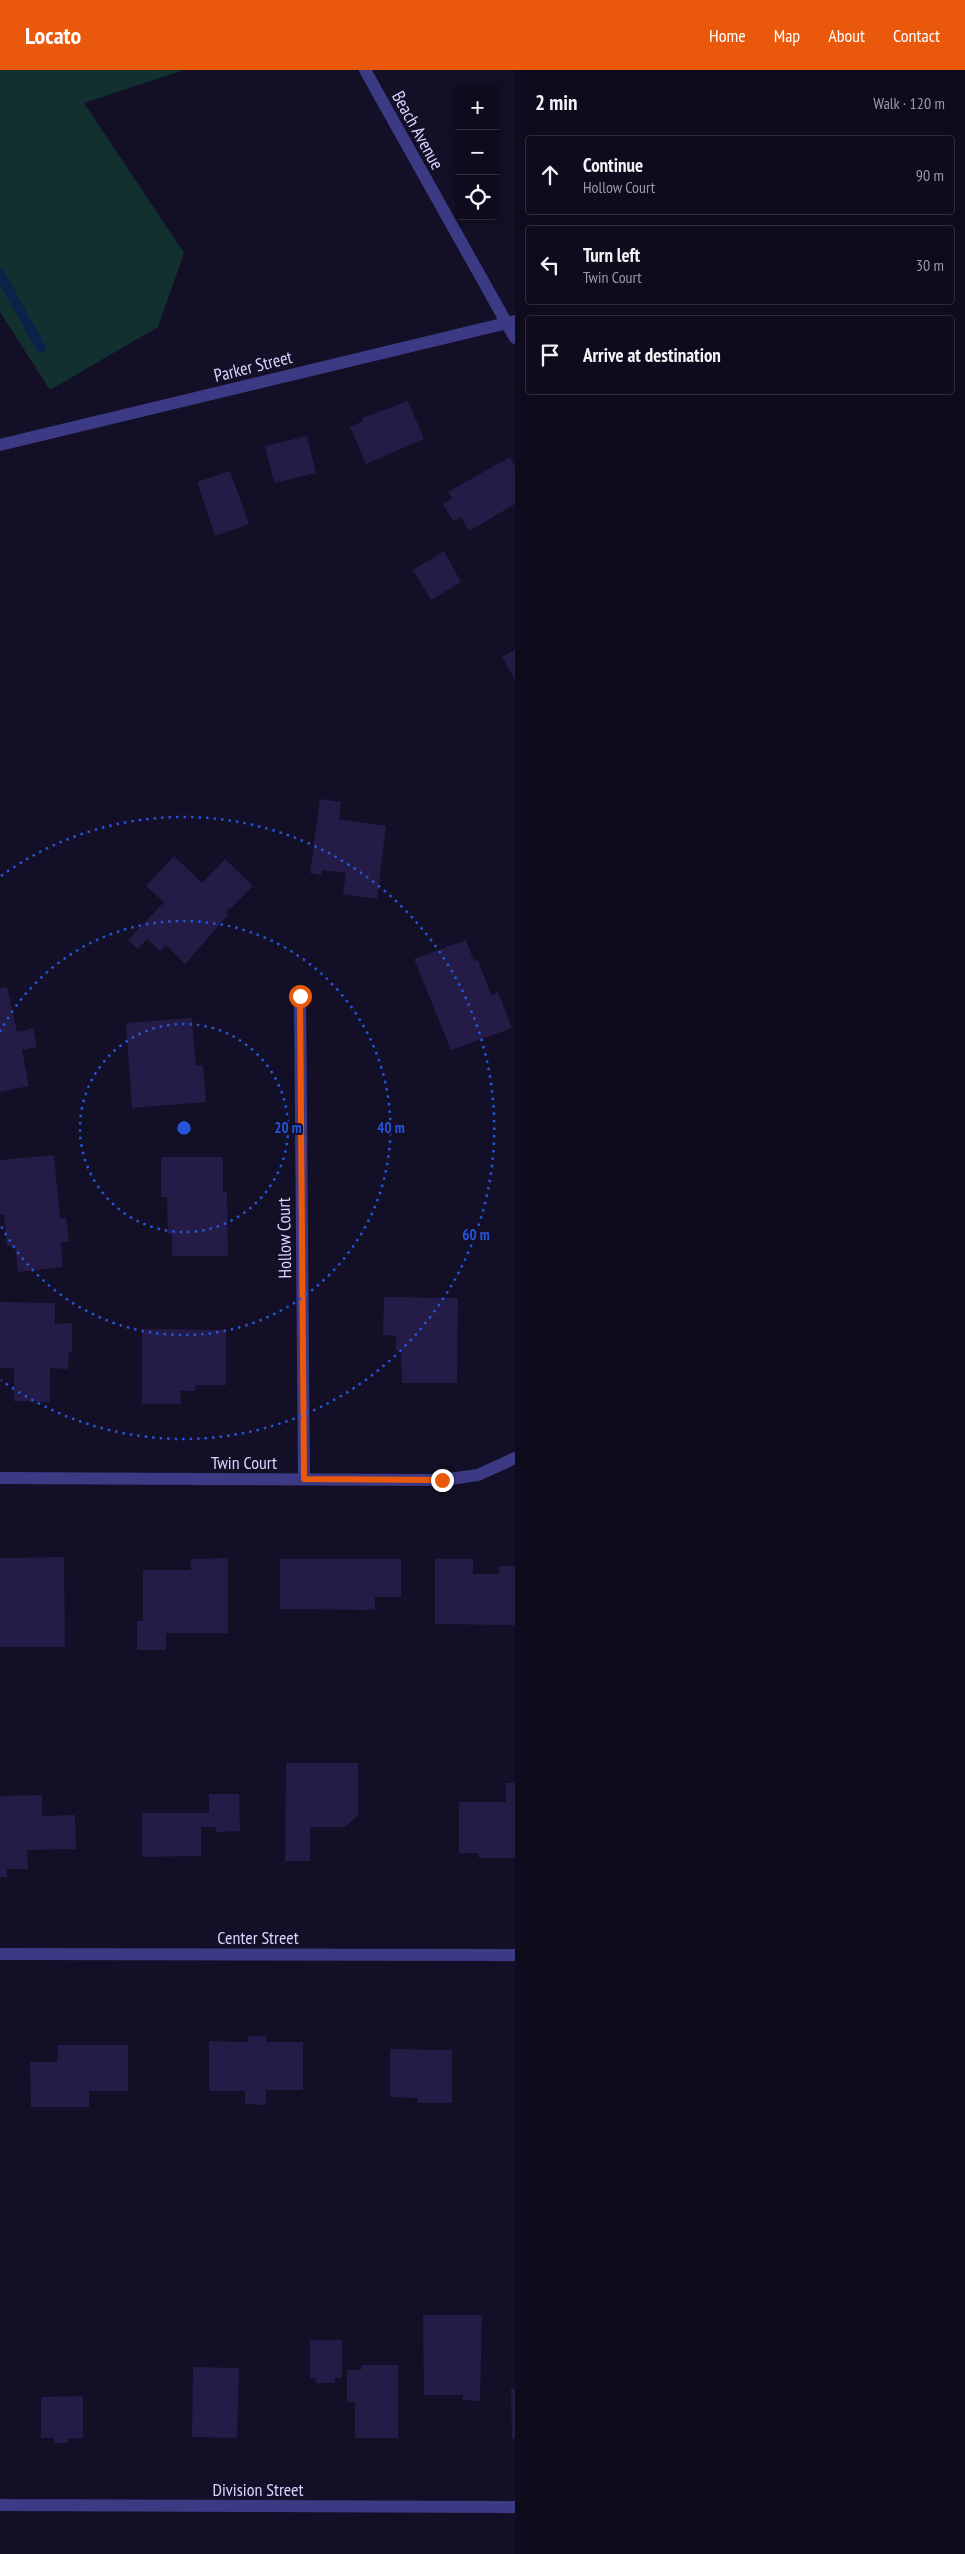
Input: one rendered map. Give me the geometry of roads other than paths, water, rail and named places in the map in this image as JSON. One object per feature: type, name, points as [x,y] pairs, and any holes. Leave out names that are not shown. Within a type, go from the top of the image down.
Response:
[{"type":"street","name":"Beach Avenue","points":[[364,70],[510,322],[515,338]]},
{"type":"street","name":"Parker Street","points":[[0,445],[510,322]]},
{"type":"street","name":"Hollow Court","points":[[300,996],[304,1479]]},
{"type":"street","name":"Twin Court","points":[[0,1478],[442,1480],[478,1475],[515,1458]]},
{"type":"street","name":"Center Street","points":[[0,1954],[515,1955]]},
{"type":"street","name":"Division Street","points":[[0,2505],[515,2507]]},
{"type":"waterway","points":[[0,274],[41,348]]}]
